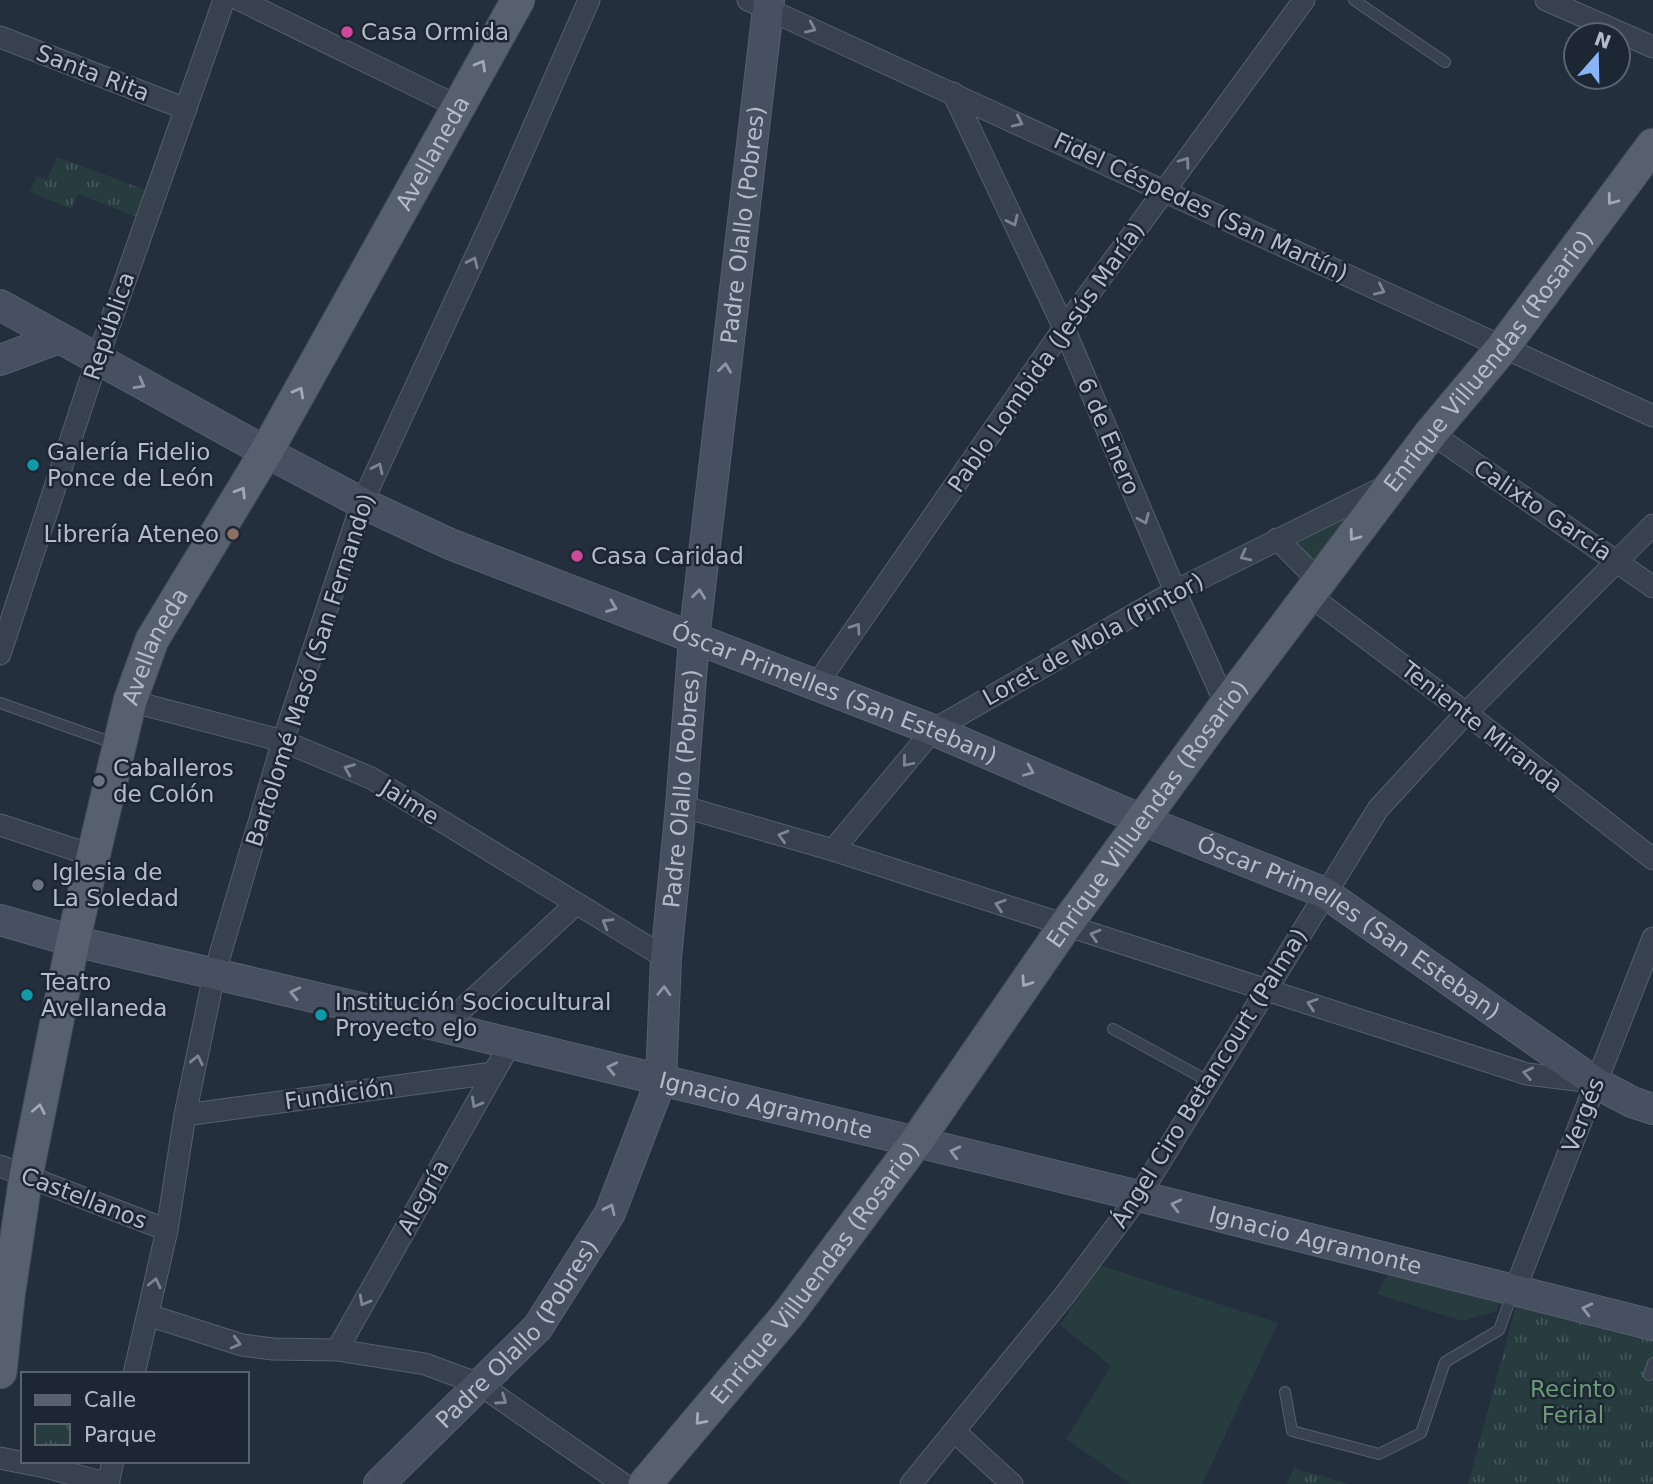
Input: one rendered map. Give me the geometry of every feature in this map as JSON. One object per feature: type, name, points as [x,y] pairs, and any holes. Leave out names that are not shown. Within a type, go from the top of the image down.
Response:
[{"type":"main road","name":"Avellaneda","points":[[0,1372],[8,1297],[13,1171],[73,941],[130,701],[152,640],[165,614],[266,452],[518,0]]},
{"type":"main road","name":"Padre Olallo (Pobres)","points":[[379,1484],[538,1327],[610,1213],[660,1080],[666,958],[694,639],[762,3]]},
{"type":"main road","name":"Enrique Villuendas (Rosario)","points":[[645,1484],[760,1350],[916,1142],[1065,926],[1226,705],[1431,433],[1503,347],[1653,145]]},
{"type":"main road","name":"Óscar Primelles (San Esteban)","points":[[0,305],[362,503],[450,544],[933,730],[1142,820],[1325,893],[1596,1083],[1632,1102],[1653,1109]]},
{"type":"main road","points":[[0,360],[59,338]]},
{"type":"main road","name":"Ignacio Agramonte","points":[[0,920],[73,941],[443,1027],[1139,1196],[1653,1325]]},
{"type":"street","name":"República","points":[[0,653],[97,360],[224,0]]},
{"type":"street","points":[[240,0],[457,106]]},
{"type":"street","name":"Bartolomé Masó (San Fernando)","points":[[134,1372],[167,1230],[185,1115],[214,975],[283,741],[362,503],[498,208],[589,0]]},
{"type":"street","name":"Pablo Lombida (Jesús María)","points":[[817,684],[1064,328],[1304,0]]},
{"type":"street","points":[[1546,0],[1653,47]]},
{"type":"street","name":"Fidel Céspedes (San Martín)","points":[[762,3],[1653,416]]},
{"type":"street","name":"Santa Rita","points":[[0,37],[186,109]]},
{"type":"street","name":"6 de Enero","points":[[953,93],[1064,328],[1226,705]]},
{"type":"street","name":"Calixto García","points":[[1431,433],[1653,587]]},
{"type":"street","name":"Loret de Mola (Pintor)","points":[[833,850],[933,730],[1175,591],[1395,482]]},
{"type":"street","name":"Ángel Ciro Betancourt (Palma)","points":[[911,1484],[1064,1296],[1139,1196],[1378,808],[1466,713],[1653,525]]},
{"type":"street","name":"Teniente Miranda","points":[[1277,540],[1315,589],[1466,713],[1653,859]]},
{"type":"street","name":"Jaime","points":[[130,701],[283,741],[371,778],[666,958]]},
{"type":"street","points":[[681,806],[833,850],[1527,1074],[1596,1083]]},
{"type":"street","points":[[0,825],[94,856]]},
{"type":"street","points":[[443,1027],[576,904]]},
{"type":"street","name":"Vergés","points":[[1514,1292],[1653,938]]},
{"type":"street","name":"Alegría","points":[[337,1350],[510,1044]]},
{"type":"street","name":"Fundición","points":[[185,1115],[493,1073]]},
{"type":"street","name":"Castellanos","points":[[13,1171],[167,1230]]},
{"type":"street","points":[[148,1315],[242,1345],[274,1349],[337,1350],[425,1364],[479,1384],[623,1484]]},
{"type":"street","points":[[954,1431],[1012,1484]]},
{"type":"street","points":[[0,1458],[21,1462]]},
{"type":"street","points":[[25,1463],[108,1484],[113,1463]]},
{"type":"lane","points":[[1354,0],[1445,62]]},
{"type":"lane","points":[[0,703],[120,746]]},
{"type":"lane","points":[[1113,1029],[1210,1082]]},
{"type":"lane","points":[[1285,1392],[1292,1431],[1379,1454],[1421,1433],[1445,1362],[1499,1330],[1514,1292]]},
{"type":"lane","points":[[1649,1375],[1653,1363]]},
{"type":"green space","points":[[57,157],[146,190],[137,217],[78,194],[72,209],[30,192],[37,176],[47,180]]},
{"type":"green space","points":[[1355,515],[1317,564],[1294,545]]},
{"type":"green space","points":[[1100,1265],[1278,1323],[1202,1484],[1131,1484],[1066,1439],[1111,1366],[1060,1325]]},
{"type":"green space","points":[[1391,1269],[1501,1298],[1497,1311],[1463,1321],[1377,1294]]},
{"type":"green space","name":"Recinto Ferial","points":[[1517,1302],[1653,1337],[1653,1484],[1468,1484]]},
{"type":"green space","points":[[1294,1468],[1349,1484],[1287,1484]]},
{"type":"place","name":"Casa Ormida","points":[[347,32]]},
{"type":"place","name":"Galería Fidelio Ponce de León","points":[[33,465]]},
{"type":"place","name":"Librería Ateneo","points":[[233,534]]},
{"type":"place","name":"Casa Caridad","points":[[577,556]]},
{"type":"place","name":"Caballeros de Colón","points":[[99,781]]},
{"type":"place","name":"Iglesia de La Soledad","points":[[38,885]]},
{"type":"place","name":"Teatro Avellaneda","points":[[27,995]]},
{"type":"place","name":"Institución Sociocultural Proyecto eJo","points":[[321,1015]]}]
